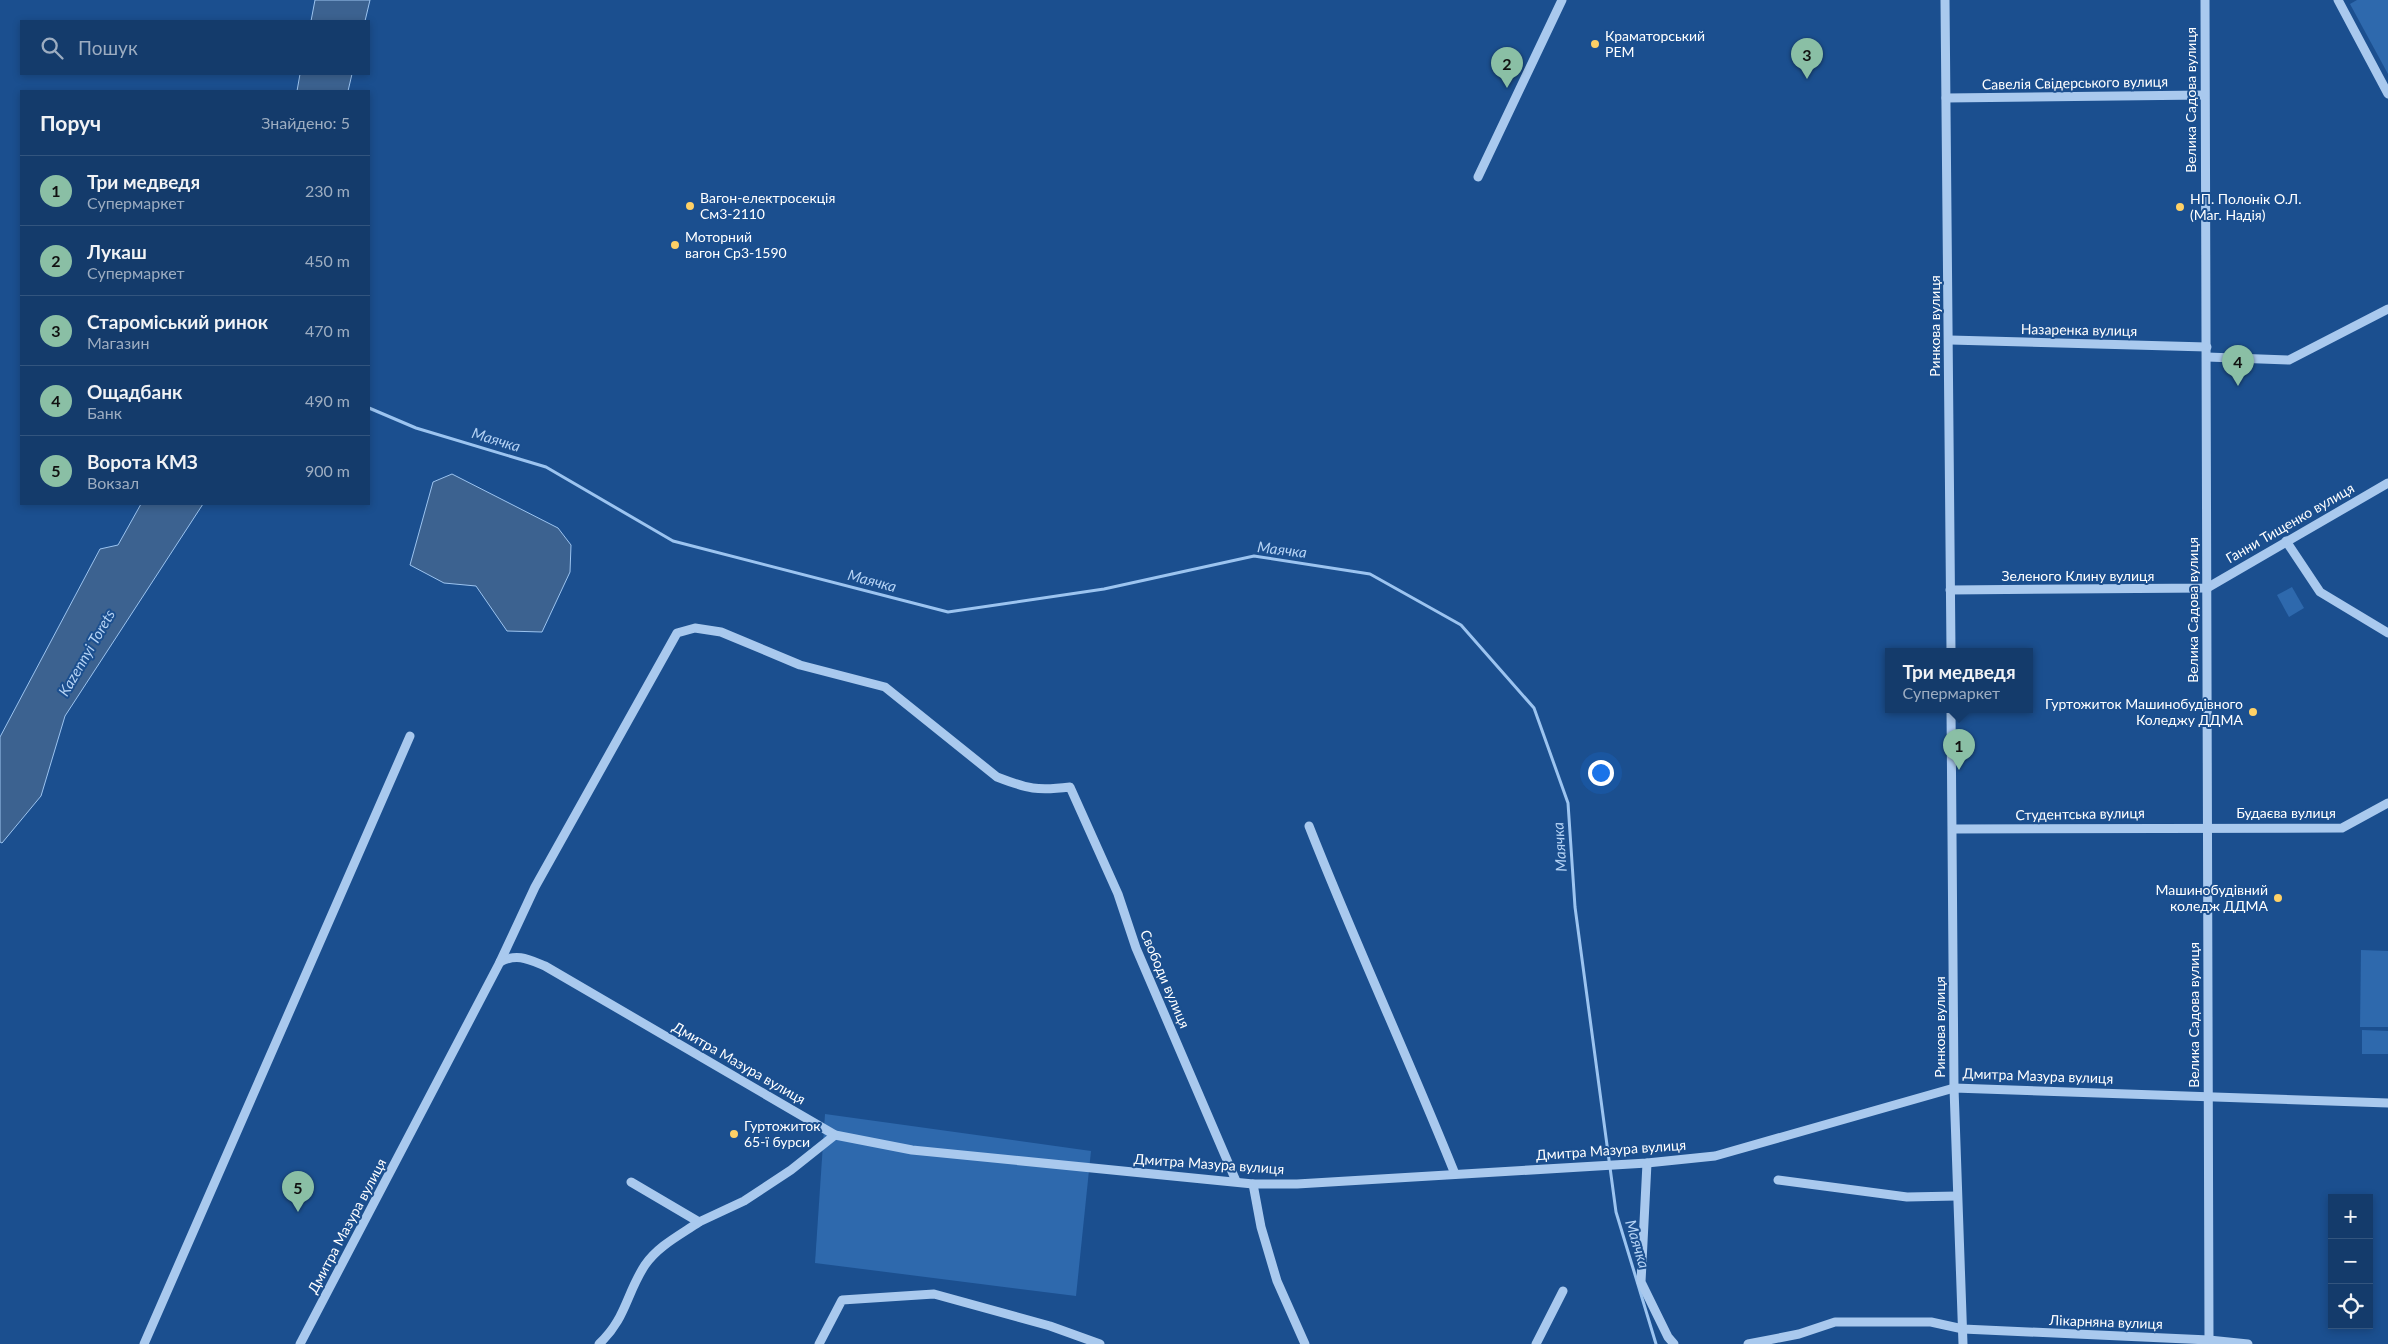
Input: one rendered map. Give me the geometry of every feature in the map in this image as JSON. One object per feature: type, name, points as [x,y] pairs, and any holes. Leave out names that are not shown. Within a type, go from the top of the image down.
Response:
[{"type":"street","points":[[1478,177],[1562,0]]},
{"type":"street","name":"Ринкова вулиця","points":[[1945,0],[1950,340],[1950,648]]},
{"type":"street","name":"Велика Садова вулиця","points":[[2205,0],[2209,1340]]},
{"type":"street","points":[[2341,1],[2388,94]]},
{"type":"street","name":"Савелія Свідерського вулиця","points":[[1946,98],[2204,95]]},
{"type":"street","points":[[2207,357],[2289,360],[2388,309]]},
{"type":"street","name":"Назаренка вулиця","points":[[1950,340],[2207,347]]},
{"type":"street","name":"Ганни Тищенко вулиця","points":[[2207,588],[2388,483]]},
{"type":"street","points":[[2286,541],[2320,592],[2388,633]]},
{"type":"street","name":"Зеленого Клину вулиця","points":[[1950,590],[2207,588]]},
{"type":"street","name":"Свободи вулиця","points":[[500,962],[535,887],[677,633],[685,629],[695,628],[721,632],[800,665],[885,687],[997,776],[1019,786],[1042,790],[1070,787],[1118,894],[1136,948],[1236,1180]]},
{"type":"street","name":"Ринкова вулиця","points":[[1951,713],[1954,1088],[1963,1344]]},
{"type":"street","points":[[144,1344],[410,736]]},
{"type":"street","name":"Будаєва вулиця","points":[[2208,827],[2342,828],[2388,803]]},
{"type":"street","points":[[1308,826],[1348,924],[1456,1174]]},
{"type":"street","name":"Студентська вулиця","points":[[1953,829],[2208,827]]},
{"type":"street","name":"Дмитра Мазура вулиця","points":[[300,1344],[500,962],[510,957],[523,956],[545,966],[835,1135],[912,1150],[1146,1175],[1236,1180],[1253,1184],[1297,1184],[1578,1167],[1715,1156],[1954,1088],[2208,1095],[2388,1103]]},
{"type":"street","points":[[599,1344],[617,1324],[646,1264],[661,1247],[699,1222],[744,1201],[791,1170],[835,1135]]},
{"type":"street","points":[[1647,1162],[1641,1282],[1668,1337],[1674,1344]]},
{"type":"street","points":[[1778,1180],[1907,1197],[1957,1196]]},
{"type":"street","points":[[631,1182],[699,1222]]},
{"type":"street","points":[[1253,1184],[1261,1227],[1277,1281],[1305,1344]]},
{"type":"street","points":[[1536,1344],[1563,1291]]},
{"type":"street","points":[[819,1344],[842,1300],[934,1294],[1050,1326],[1100,1344]]},
{"type":"street","name":"Лікарняна вулиця","points":[[1748,1344],[1799,1334],[1835,1322],[1931,1322],[1963,1329],[2209,1340],[2248,1344]]},
{"type":"shaded area","points":[[2357,0],[2388,0],[2388,74],[2350,4]]},
{"type":"shaded area","points":[[2292,587],[2304,608],[2289,617],[2277,595]]},
{"type":"shaded area","points":[[2361,950],[2388,951],[2388,1027],[2360,1027]]},
{"type":"shaded area","points":[[2362,1030],[2388,1031],[2388,1054],[2362,1054]]},
{"type":"shaded area","points":[[825,1114],[1091,1151],[1076,1296],[815,1263]]},
{"type":"water","points":[[315,0],[370,0],[365,20],[311,20]]},
{"type":"water","points":[[300,75],[352,75],[348,90],[297,90]]},
{"type":"water","points":[[452,474],[558,528],[571,545],[570,572],[542,632],[507,631],[476,586],[444,583],[410,565],[433,482]]},
{"type":"water","name":"Kazennyi Torets","points":[[140,505],[202,505],[65,716],[41,796],[2,843],[0,842],[0,737],[100,549],[118,545]]},
{"type":"waterway","name":"Маячка","points":[[370,408],[416,428],[546,467],[673,541],[948,612],[1104,589],[1254,556],[1370,574],[1461,625],[1534,708],[1568,803],[1575,907],[1616,1212],[1656,1344]]},
{"type":"place","name":"Краматорський РЕМ","points":[[1595,44]]},
{"type":"place","name":"Староміський ринок","points":[[1807,79]]},
{"type":"place","name":"Лукаш","points":[[1507,88]]},
{"type":"place","name":"Вагон-електросекція См3-2110","points":[[690,206]]},
{"type":"place","name":"НП. Полонік О.Л. (Маг. Надія)","points":[[2180,207]]},
{"type":"place","name":"Моторний вагон Ср3-1590","points":[[675,245]]},
{"type":"place","name":"Ощадбанк","points":[[2238,386]]},
{"type":"place","name":"Гуртожиток Машинобудівного Коледжу ДДМА","points":[[2253,712]]},
{"type":"place","name":"Три медведя","points":[[1959,770]]},
{"type":"place","name":"Машинобудівний коледж ДДМА","points":[[2278,898]]},
{"type":"place","name":"Гуртожиток 65-ї бурси","points":[[734,1134]]},
{"type":"place","name":"Ворота КМЗ","points":[[298,1212]]}]
